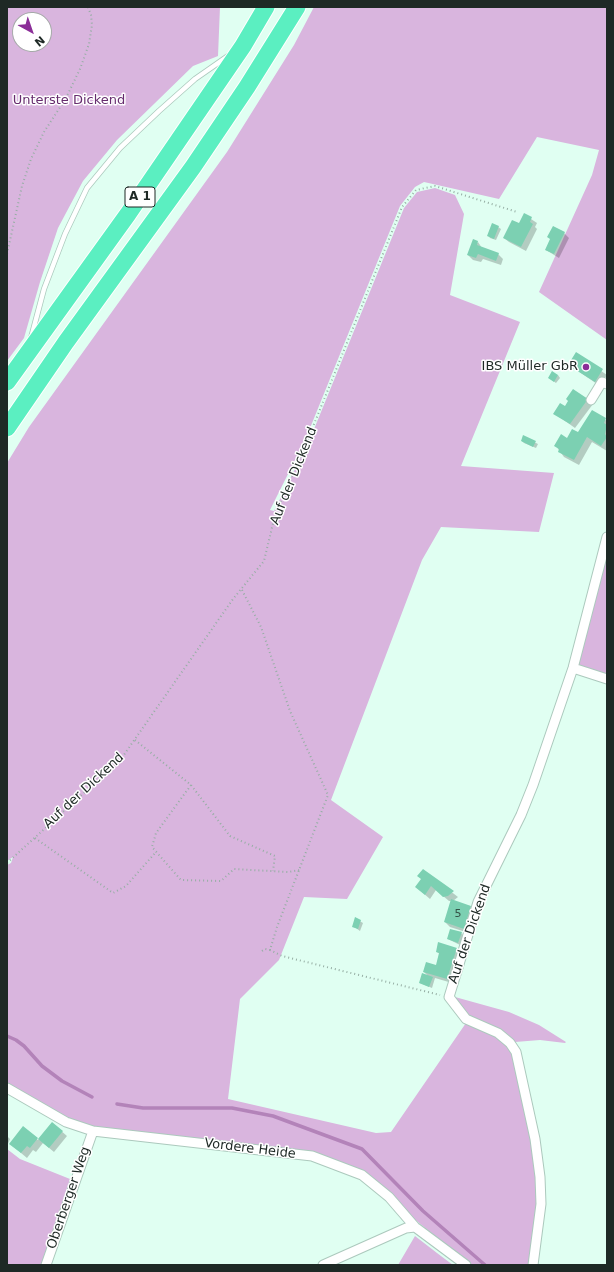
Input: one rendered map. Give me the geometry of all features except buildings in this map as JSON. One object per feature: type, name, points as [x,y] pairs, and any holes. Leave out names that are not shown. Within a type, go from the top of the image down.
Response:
[{"type":"highway","name":"A 1","points":[[7,382],[128,214],[243,46],[266,7]]},
{"type":"highway","name":"A 1","points":[[7,428],[66,342],[193,166],[247,87],[297,7]]},
{"type":"street","points":[[591,400],[602,382],[606,382]]},
{"type":"street","name":"Auf der Dickend","points":[[533,1265],[541,1204],[540,1177],[535,1139],[516,1052],[510,1043],[498,1033],[466,1019],[449,997],[478,902],[526,803],[573,668],[607,537]]},
{"type":"street","points":[[573,668],[607,679]]},
{"type":"street","name":"Vordere Heide","points":[[7,1088],[66,1122],[93,1131],[312,1156],[362,1175],[389,1198],[415,1227],[466,1265]]},
{"type":"street","name":"Oberberger Weg","points":[[46,1265],[93,1131]]},
{"type":"street","points":[[323,1265],[406,1228],[415,1227]]},
{"type":"lane","points":[[26,355],[44,289],[65,234],[87,188],[120,148],[159,111],[195,79],[243,46]]},
{"type":"path","points":[[7,254],[22,186],[31,159],[44,132],[66,98],[89,44],[92,25],[88,7]]},
{"type":"path","name":"Auf der Dickend","points":[[7,863],[121,759],[233,599],[242,590],[264,561],[275,515],[308,439],[402,207],[416,190],[435,186],[517,212]]},
{"type":"path","points":[[242,590],[261,627],[290,710],[328,795],[270,950]]},
{"type":"path","points":[[134,740],[191,785],[230,836],[275,856],[273,871]]},
{"type":"path","points":[[191,785],[156,833],[152,847],[181,880],[221,881],[234,869],[288,872],[300,870]]},
{"type":"path","points":[[35,838],[112,893],[126,886],[156,852]]},
{"type":"path","points":[[262,951],[265,949],[270,950],[282,956],[449,997]]},
{"type":"green space","name":"Unterste Dickend","points":[[7,7],[220,7],[218,56],[193,66],[117,140],[83,181],[58,228],[40,282],[24,338],[7,361]]},
{"type":"green space","points":[[314,7],[607,7],[607,340],[539,292],[592,175],[599,150],[537,137],[499,199],[424,182],[415,187],[400,206],[306,438],[270,510],[274,511],[310,439],[404,208],[417,192],[435,188],[455,195],[464,214],[450,295],[520,322],[461,466],[554,473],[539,532],[441,527],[422,560],[331,800],[383,837],[347,899],[304,897],[279,960],[240,999],[228,1099],[376,1133],[391,1132],[466,1023],[502,1040],[514,1056],[535,1153],[538,1207],[529,1265],[471,1265],[413,1218],[366,1172],[312,1152],[93,1128],[67,1118],[7,1084],[7,865],[11,863],[13,857],[7,861],[7,463],[29,427],[227,152],[294,45]]},
{"type":"green space","points":[[607,553],[607,675],[577,665]]},
{"type":"green space","points":[[455,997],[509,1012],[539,1025],[566,1042],[540,1040],[515,1042],[503,1032],[468,1016]]},
{"type":"green space","points":[[7,1149],[20,1159],[70,1179],[42,1265],[7,1265]]},
{"type":"green space","points":[[415,1236],[437,1253],[453,1265],[398,1265]]},
{"type":"waterway","points":[[7,1036],[24,1046],[42,1066],[62,1081],[92,1097]]},
{"type":"waterway","points":[[117,1104],[143,1108],[232,1108],[273,1116],[362,1149],[423,1211],[485,1265]]},
{"type":"place","name":"IBS Müller GbR","points":[[586,367]]}]
